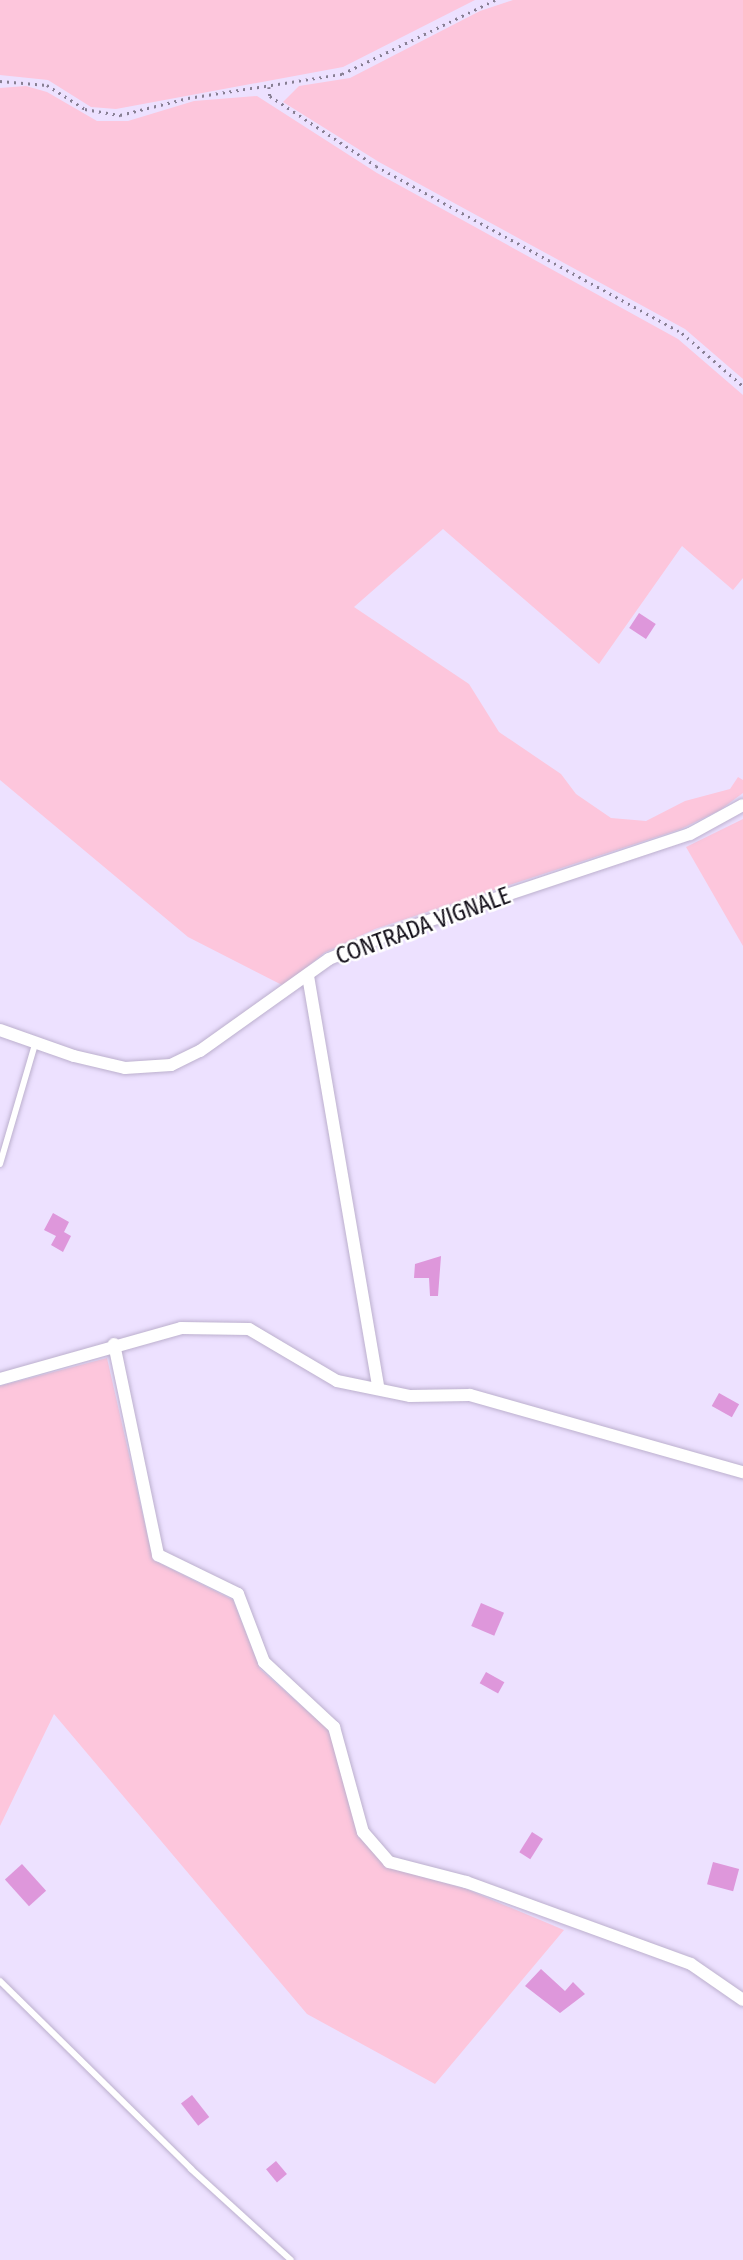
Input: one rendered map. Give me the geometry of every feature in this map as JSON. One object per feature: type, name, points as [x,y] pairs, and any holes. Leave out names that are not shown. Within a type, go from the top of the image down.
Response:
[{"type":"street","name":"CONTRADA VIGNALE","points":[[0,1030],[35,1044],[125,1068],[171,1065],[200,1051],[329,959],[386,935],[690,834],[743,806]]},
{"type":"street","points":[[308,976],[378,1387]]},
{"type":"street","points":[[0,1379],[114,1344],[181,1328],[249,1329],[337,1381],[378,1387],[410,1396],[470,1395],[743,1472]]},
{"type":"street","points":[[114,1344],[158,1555],[238,1594],[264,1662],[334,1727],[363,1832],[389,1862],[466,1882],[691,1964],[743,2000]]},
{"type":"lane","points":[[0,1164],[35,1044]]},
{"type":"lane","points":[[0,1981],[191,2169],[291,2260]]},
{"type":"path","points":[[0,82],[47,85],[85,109],[120,115],[188,99],[342,74],[495,0]]},
{"type":"path","points":[[269,87],[270,96],[279,103],[376,166],[682,333],[743,386]]},
{"type":"shaded area","points":[[0,0],[475,0],[343,67],[116,109],[91,107],[48,80],[0,75]]},
{"type":"shaded area","points":[[513,0],[743,0],[743,379],[685,329],[379,162],[283,102],[299,86],[350,78],[480,11]]},
{"type":"shaded area","points":[[26,86],[47,92],[97,121],[128,121],[194,101],[257,96],[377,173],[678,339],[743,395],[743,578],[733,590],[682,546],[599,664],[443,529],[354,607],[469,684],[499,732],[561,774],[576,794],[611,818],[646,821],[685,801],[730,789],[738,777],[743,780],[743,793],[720,810],[681,829],[375,929],[324,953],[284,986],[188,937],[0,780],[0,88]]},
{"type":"shaded area","points":[[743,819],[743,946],[686,847]]},
{"type":"shaded area","points":[[107,1358],[153,1560],[233,1600],[260,1669],[332,1733],[358,1836],[387,1867],[466,1889],[564,1930],[435,2084],[307,2014],[54,1714],[0,1826],[0,1386]]},
{"type":"building","points":[[639,613],[656,624],[646,639],[629,628]]},
{"type":"building","points":[[53,1213],[69,1222],[64,1232],[71,1236],[63,1252],[51,1245],[56,1236],[44,1230]]},
{"type":"building","points":[[441,1256],[438,1296],[430,1296],[429,1278],[414,1278],[415,1264]]},
{"type":"building","points":[[719,1393],[739,1404],[732,1417],[712,1406]]},
{"type":"building","points":[[481,1603],[504,1613],[494,1636],[471,1626]]},
{"type":"building","points":[[486,1672],[504,1682],[498,1694],[480,1683]]},
{"type":"building","points":[[532,1832],[543,1839],[530,1859],[519,1852]]},
{"type":"building","points":[[713,1862],[739,1869],[733,1891],[707,1884]]},
{"type":"building","points":[[22,1864],[46,1891],[29,1906],[5,1879]]},
{"type":"building","points":[[541,1969],[565,1991],[573,1982],[585,1994],[560,2013],[525,1986]]},
{"type":"building","points":[[192,2095],[209,2117],[198,2126],[181,2104]]},
{"type":"building","points":[[276,2161],[287,2174],[277,2182],[266,2169]]}]
